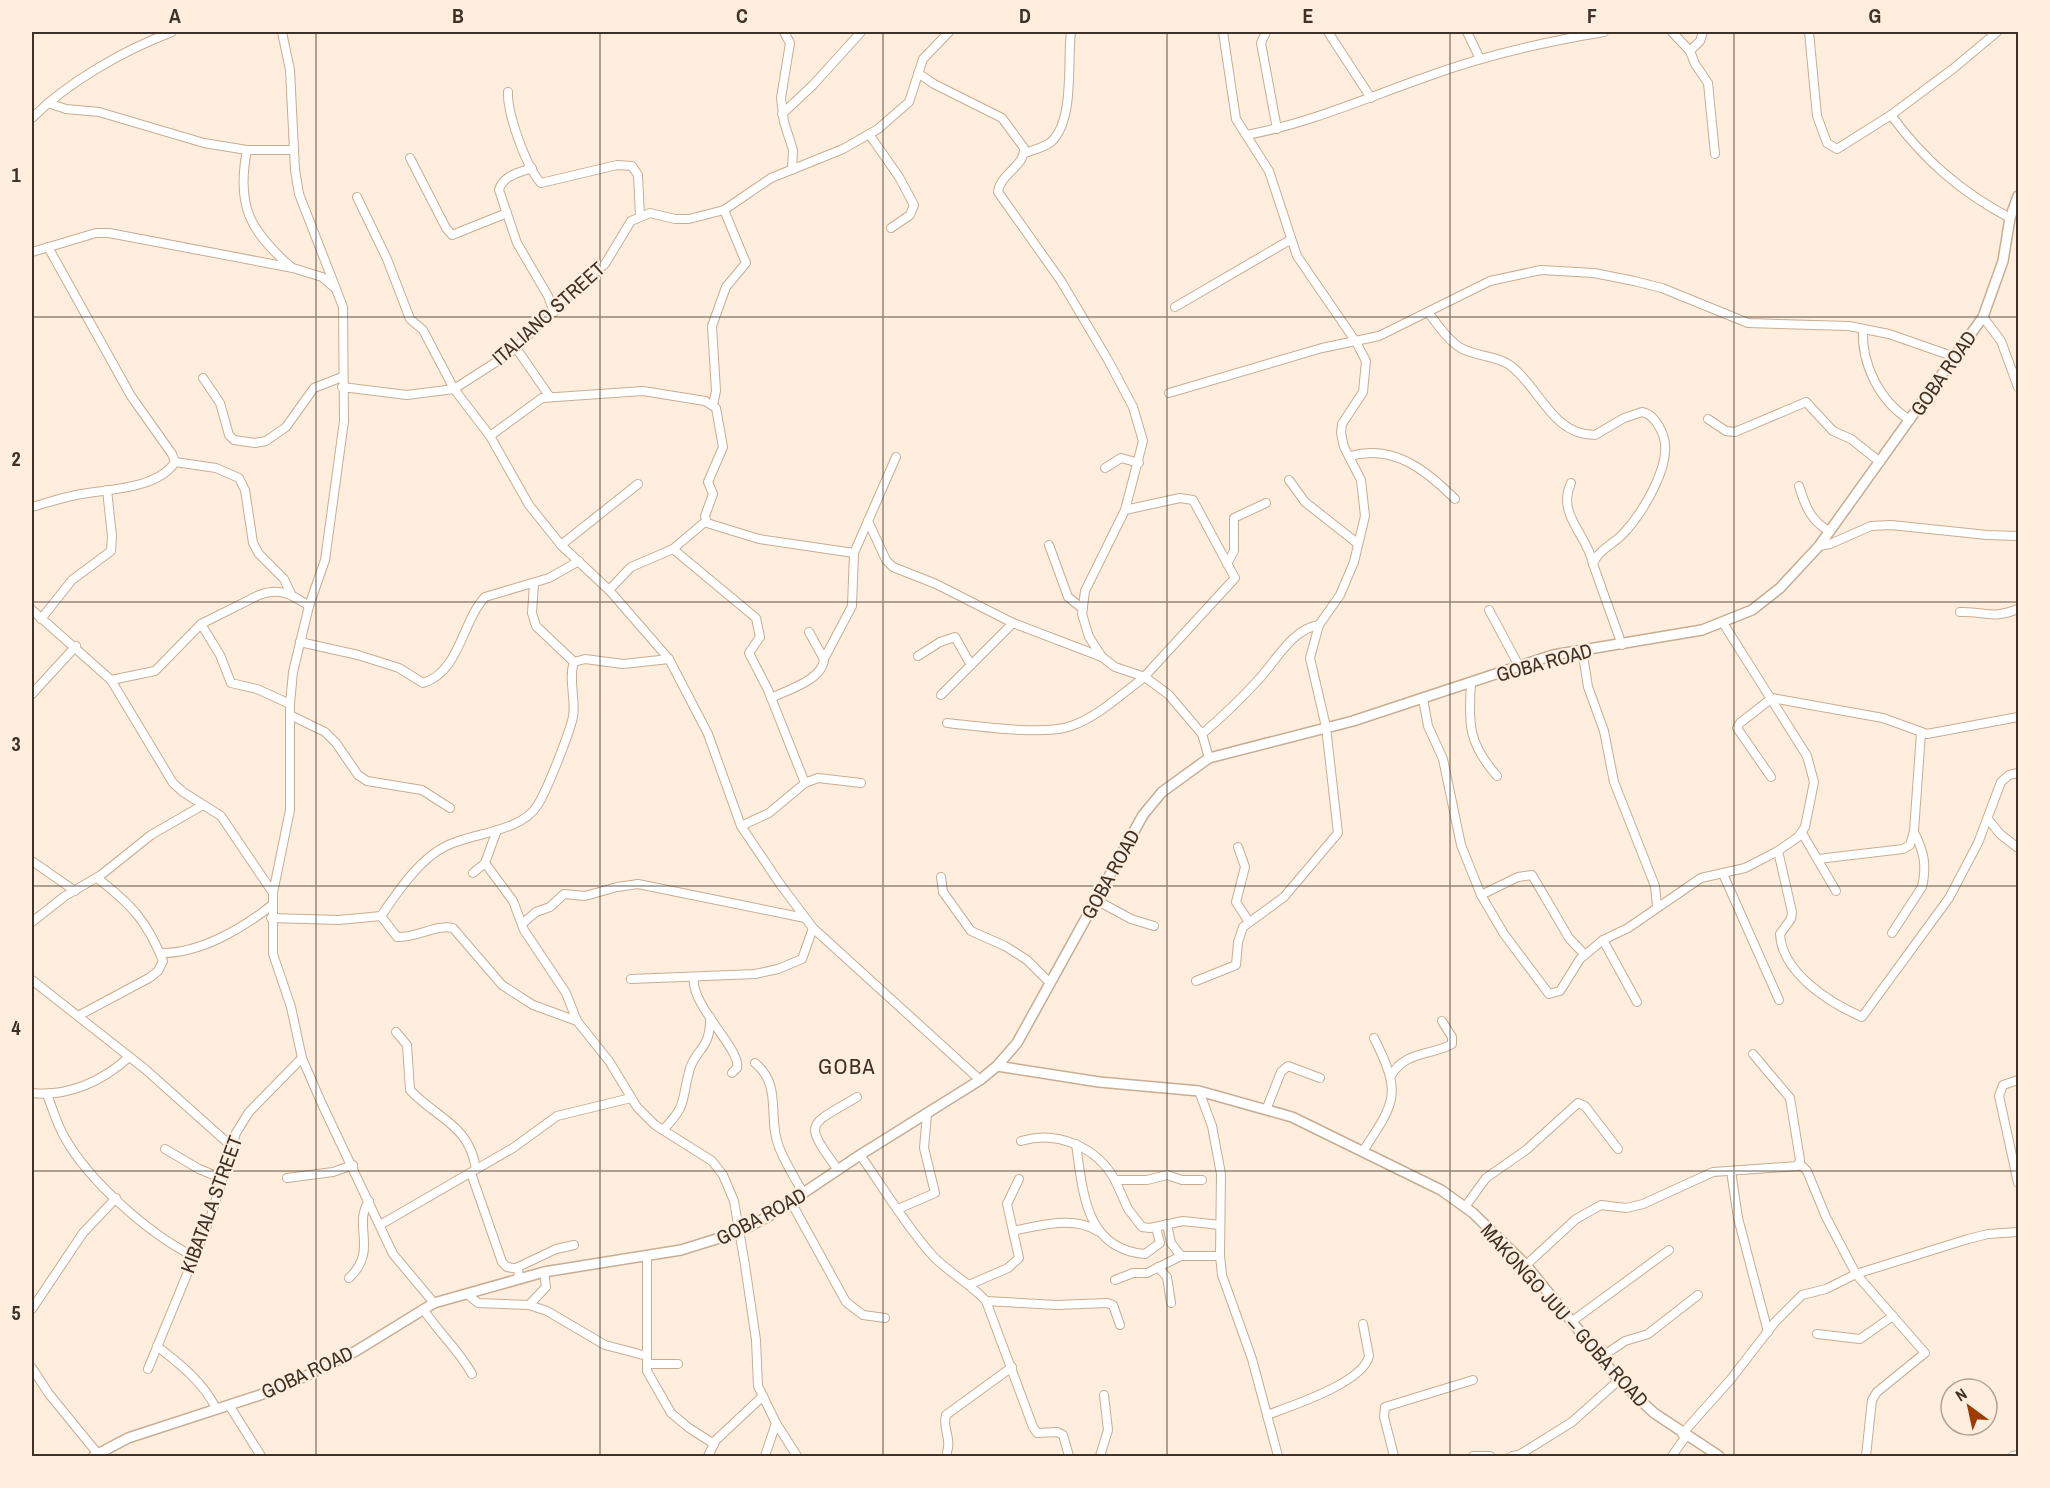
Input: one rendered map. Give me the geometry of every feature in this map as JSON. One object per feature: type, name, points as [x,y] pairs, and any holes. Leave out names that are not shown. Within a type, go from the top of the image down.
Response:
[{"type":"street","points":[[32,118],[48,103],[120,54],[172,32]]},
{"type":"street","points":[[282,32],[290,70],[294,150],[299,194],[339,292],[344,322],[343,429],[334,508],[325,560],[309,606],[300,642],[290,704],[290,810],[273,894],[271,918],[273,954],[291,1007],[302,1058],[393,1254],[434,1303]]},
{"type":"street","points":[[784,32],[790,43],[781,98],[782,114],[791,138],[792,170]]},
{"type":"street","points":[[782,114],[813,85],[861,32]]},
{"type":"street","points":[[508,92],[509,110],[532,168],[543,184],[617,165],[632,166],[638,175],[640,216],[650,213],[675,219],[689,219],[724,210],[771,178],[843,149],[901,112],[909,102],[923,59],[940,34],[949,32]]},
{"type":"street","points":[[1071,32],[1071,75],[1060,128],[1048,144],[1025,153],[1000,183],[998,192],[1061,281],[1133,407],[1143,441],[1125,510],[1085,591],[1083,609],[1089,637],[1102,657]]},
{"type":"street","points":[[1196,981],[1236,965],[1238,942],[1243,927],[1284,897],[1338,833],[1326,727],[1310,658],[1319,625],[1340,595],[1354,562],[1365,516],[1361,480],[1344,447],[1342,424],[1363,392],[1366,361],[1356,342],[1313,283],[1290,240],[1269,171],[1236,119],[1223,32]]},
{"type":"street","points":[[1266,32],[1261,43],[1277,129]]},
{"type":"street","points":[[1328,32],[1371,98]]},
{"type":"street","points":[[1467,32],[1480,59]]},
{"type":"street","points":[[1247,135],[1312,120],[1480,59],[1515,49],[1604,32]]},
{"type":"street","points":[[1672,32],[1690,51],[1695,64],[1708,83],[1715,154]]},
{"type":"street","points":[[1690,51],[1700,42],[1705,32],[1697,32]]},
{"type":"street","points":[[1809,32],[1819,124],[1827,143],[1837,149],[1891,115],[1982,47],[1996,32]]},
{"type":"street","points":[[918,73],[933,84],[1002,118],[1024,148],[1025,153]]},
{"type":"street","points":[[48,103],[66,109],[99,112],[204,143],[247,150],[294,150]]},
{"type":"street","points":[[1891,115],[1934,166],[1956,186],[2010,219]]},
{"type":"street","points":[[869,134],[899,177],[914,205],[910,215],[891,228]]},
{"type":"street","points":[[247,150],[242,175],[243,192],[255,227],[266,245],[292,268]]},
{"type":"street","points":[[410,158],[446,228],[452,235],[507,213]]},
{"type":"street","points":[[532,168],[510,177],[500,186],[499,190],[520,250],[548,296],[554,312]]},
{"type":"street","name":"GOBA ROAD","points":[[96,1455],[128,1438],[229,1405],[308,1375],[356,1351],[434,1303],[576,1264],[647,1256],[709,1244],[740,1232],[791,1202],[860,1155],[980,1080],[998,1066],[1017,1043],[1143,815],[1162,792],[1209,758],[1423,699],[1519,666],[1582,649],[1622,645],[1682,634],[1723,623],[1752,610],[1780,588],[1819,546],[1983,317],[2003,261],[2010,219],[2019,196]]},
{"type":"street","points":[[357,197],[387,259],[410,319],[423,330],[454,389],[490,436],[530,505],[561,545],[609,590],[669,659],[708,734],[741,826],[805,918],[813,928],[980,1080]]},
{"type":"street","points":[[713,405],[716,391],[712,327],[731,279],[746,262],[724,210]]},
{"type":"street","name":"ITALIANO STREET","points":[[342,387],[407,395],[454,389],[516,348],[608,260],[626,228],[640,216]]},
{"type":"street","points":[[32,252],[96,233],[109,233],[292,268],[322,277],[339,292]]},
{"type":"street","points":[[1175,307],[1290,240]]},
{"type":"street","points":[[48,247],[130,396],[172,454],[175,462]]},
{"type":"street","points":[[1168,393],[1322,348],[1356,342],[1401,327],[1490,281],[1515,274],[1552,270],[1594,273],[1634,280],[1662,288],[1748,323],[1863,329],[1906,339],[1955,357]]},
{"type":"street","points":[[1428,312],[1449,339],[1460,347],[1511,366],[1558,421],[1572,430],[1595,435],[1624,418],[1642,412],[1653,418],[1660,428],[1666,444],[1663,469],[1630,525],[1596,557],[1593,564]]},
{"type":"street","points":[[1983,317],[2001,341],[2019,387]]},
{"type":"street","points":[[1863,329],[1864,354],[1883,396],[1893,408],[1910,420]]},
{"type":"street","points":[[516,348],[550,397]]},
{"type":"street","points":[[203,378],[220,403],[229,435],[234,440],[255,443],[277,435],[286,427],[315,387],[342,377]]},
{"type":"street","points":[[490,436],[542,398],[643,391],[705,401],[713,405],[718,412],[723,447],[708,482],[713,497],[705,516],[706,521]]},
{"type":"street","points":[[1708,419],[1726,431],[1735,432],[1806,402],[1833,431],[1851,439],[1880,462]]},
{"type":"street","points":[[1350,456],[1376,451],[1401,459],[1426,473],[1455,499]]},
{"type":"street","points":[[771,698],[822,669],[824,659],[852,606],[854,554],[896,457]]},
{"type":"street","points":[[1105,468],[1121,458],[1138,463]]},
{"type":"street","points":[[32,507],[142,483],[162,473],[175,462],[206,466],[239,478],[245,490],[255,549],[284,579],[291,594]]},
{"type":"street","points":[[1289,480],[1305,502],[1357,543]]},
{"type":"street","points":[[1571,483],[1568,491],[1568,516],[1588,545],[1622,645]]},
{"type":"street","points":[[561,545],[638,484]]},
{"type":"street","points":[[1799,486],[1809,513],[1820,526],[1829,531]]},
{"type":"street","points":[[41,619],[72,580],[111,551],[112,536],[107,490]]},
{"type":"street","points":[[947,723],[1043,730],[1062,729],[1091,716],[1144,677],[1177,638],[1234,582],[1235,578],[1193,500],[1180,498],[1125,510]]},
{"type":"street","points":[[1227,564],[1234,551],[1234,518],[1266,503]]},
{"type":"street","points":[[868,520],[889,565],[936,584],[1013,623],[1102,657],[1116,667],[1144,677],[1169,695],[1202,734],[1209,758]]},
{"type":"street","points":[[609,590],[641,561],[673,549],[706,521]]},
{"type":"street","points":[[706,521],[759,539],[854,554]]},
{"type":"street","points":[[1819,546],[1830,544],[1871,526],[1915,525],[1987,535],[2019,536]]},
{"type":"street","points":[[1049,545],[1068,597],[1083,609]]},
{"type":"street","points":[[673,549],[756,618],[760,637],[749,653],[771,698],[805,783]]},
{"type":"street","points":[[300,642],[358,655],[399,668],[423,683],[435,678],[449,661],[485,597],[534,583],[579,561]]},
{"type":"street","points":[[534,583],[532,613],[536,626],[574,662]]},
{"type":"street","points":[[111,680],[155,671],[201,624],[269,591],[291,594],[309,606]]},
{"type":"street","points":[[1960,612],[1994,616],[2019,609]]},
{"type":"street","points":[[32,610],[76,646],[111,680],[173,783],[221,816],[273,894]]},
{"type":"street","points":[[1489,610],[1519,666]]},
{"type":"street","points":[[941,695],[1013,623]]},
{"type":"street","points":[[1423,699],[1428,726],[1443,759],[1461,844],[1481,895],[1504,934],[1549,994],[1560,991],[1584,954],[1604,940],[1628,928],[1657,906],[1701,878],[1745,868],[1778,851],[1802,832],[1809,815],[1814,782],[1811,771],[1800,742],[1772,698],[1756,678],[1723,623]]},
{"type":"street","points":[[201,624],[217,647],[231,683],[257,689],[290,704]]},
{"type":"street","points":[[1202,734],[1260,678],[1297,636],[1304,630],[1319,625]]},
{"type":"street","points":[[808,632],[824,659]]},
{"type":"street","points":[[918,656],[940,642],[955,638],[971,665]]},
{"type":"street","points":[[32,694],[76,646]]},
{"type":"street","points":[[1582,649],[1588,687],[1604,731],[1614,782],[1655,886],[1657,906]]},
{"type":"street","points":[[574,662],[585,659],[623,664],[669,659]]},
{"type":"street","points":[[381,916],[396,894],[444,846],[497,830],[530,814],[541,798],[573,716],[574,662]]},
{"type":"street","points":[[1471,684],[1469,714],[1473,741],[1485,762],[1497,776]]},
{"type":"street","points":[[1771,777],[1737,728],[1740,723],[1772,698],[1883,717],[1921,733],[2019,717]]},
{"type":"street","points":[[290,715],[325,732],[336,742],[358,775],[367,781],[422,790],[450,808]]},
{"type":"street","points":[[1818,859],[1904,849],[1912,843],[1921,733]]},
{"type":"street","points":[[1778,851],[1792,912],[1791,919],[1780,934],[1786,957],[1802,977],[1862,1017],[1949,898],[1965,870],[1988,819],[2001,782],[2008,775],[2019,773]]},
{"type":"street","points":[[741,826],[769,813],[805,783],[827,778],[861,783]]},
{"type":"street","points":[[32,922],[97,878],[151,835],[203,805]]},
{"type":"street","points":[[1988,819],[2000,834],[2019,848]]},
{"type":"street","points":[[473,873],[485,863],[497,830]]},
{"type":"street","points":[[1892,933],[1922,886],[1924,878],[1926,861],[1914,831]]},
{"type":"street","points":[[1802,832],[1836,891]]},
{"type":"street","points":[[1238,847],[1245,867],[1236,902],[1249,922]]},
{"type":"street","points":[[32,861],[75,891]]},
{"type":"street","points":[[485,863],[508,893],[532,944],[566,993],[577,1021],[609,1061],[631,1098],[645,1115],[663,1130],[718,1167],[734,1201],[756,1340],[756,1369],[763,1396],[776,1423],[797,1456]]},
{"type":"street","points":[[1723,874],[1779,1000]]},
{"type":"street","points":[[1481,895],[1518,877],[1532,875],[1569,938],[1584,954]]},
{"type":"street","points":[[941,877],[943,892],[971,931],[1022,956],[1050,983]]},
{"type":"street","points":[[78,1016],[149,978],[162,965],[160,953],[139,914],[97,878]]},
{"type":"street","points":[[522,924],[536,912],[550,907],[564,894],[585,896],[617,886],[638,884],[805,918]]},
{"type":"street","points":[[1096,900],[1131,919],[1154,926]]},
{"type":"street","points":[[160,953],[181,953],[196,947],[254,920],[272,906]]},
{"type":"street","points":[[271,918],[339,920],[381,916]]},
{"type":"street","points":[[381,916],[397,937],[427,933],[442,927],[453,928],[502,985],[533,1005],[577,1021]]},
{"type":"street","points":[[631,979],[755,974],[796,962],[806,953],[813,928]]},
{"type":"street","points":[[1604,940],[1637,1002]]},
{"type":"street","points":[[694,976],[693,987],[737,1059],[737,1068],[732,1073]]},
{"type":"street","points":[[32,980],[129,1057],[230,1145]]},
{"type":"street","points":[[663,1130],[682,1108],[688,1073],[709,1038],[710,1017]]},
{"type":"street","points":[[1391,1076],[1398,1065],[1406,1060],[1452,1044],[1452,1037],[1442,1021]]},
{"type":"street","points":[[396,1032],[407,1045],[410,1090],[467,1140],[473,1152],[473,1171],[502,1262],[507,1267],[516,1268],[556,1250],[574,1245]]},
{"type":"street","points":[[1363,1151],[1390,1108],[1393,1091],[1391,1076],[1374,1038]]},
{"type":"street","points":[[1754,1054],[1790,1098],[1800,1164],[1807,1171],[1826,1217],[1856,1274],[1925,1354],[1877,1392],[1872,1400],[1866,1456]]},
{"type":"street","points":[[32,1093],[47,1095],[98,1081],[129,1057]]},
{"type":"street","name":"KIBATALA STREET","points":[[148,1369],[211,1216],[230,1145],[249,1112],[302,1058]]},
{"type":"street","points":[[755,1063],[767,1076],[772,1087],[779,1147],[803,1193]]},
{"type":"street","name":"MAKONGO JUU – GOBA ROAD","points":[[998,1066],[1099,1082],[1199,1091],[1292,1117],[1441,1190],[1465,1207],[1526,1265],[1619,1380],[1684,1435],[1719,1456]]},
{"type":"street","points":[[1266,1110],[1281,1072],[1288,1066],[1320,1078]]},
{"type":"street","points":[[2019,1080],[2003,1085],[1999,1096],[2019,1183]]},
{"type":"street","points":[[1199,1091],[1212,1126],[1221,1174],[1220,1256],[1226,1288],[1251,1359],[1278,1456]]},
{"type":"street","points":[[47,1095],[63,1136],[73,1152],[116,1198],[168,1243],[193,1256]]},
{"type":"street","points":[[838,1170],[815,1138],[814,1130],[818,1120],[856,1097]]},
{"type":"street","points":[[380,1225],[513,1148],[557,1116],[631,1098]]},
{"type":"street","points":[[1465,1207],[1486,1178],[1526,1150],[1578,1103],[1585,1106],[1618,1149]]},
{"type":"street","points":[[898,1209],[935,1193],[924,1148],[927,1114]]},
{"type":"street","points":[[1021,1141],[1065,1139],[1099,1157],[1142,1227],[1156,1227],[1183,1221],[1220,1225]]},
{"type":"street","points":[[1076,1144],[1087,1207],[1098,1232]]},
{"type":"street","points":[[165,1149],[199,1169],[221,1178]]},
{"type":"street","points":[[860,1155],[909,1228],[935,1258],[971,1284],[986,1301],[1033,1427],[1037,1432],[1057,1432],[1063,1435],[1069,1456]]},
{"type":"street","points":[[1526,1265],[1592,1209],[1601,1205],[1634,1207],[1705,1175],[1796,1167],[1800,1164]]},
{"type":"street","points":[[287,1179],[333,1172],[353,1165]]},
{"type":"street","points":[[1731,1171],[1738,1218],[1768,1332]]},
{"type":"street","points":[[1115,1180],[1147,1180],[1167,1175],[1182,1180],[1202,1180]]},
{"type":"street","points":[[971,1284],[1017,1262],[1019,1258],[1007,1204],[1019,1179]]},
{"type":"street","points":[[32,1309],[83,1233],[116,1198]]},
{"type":"street","points":[[349,1278],[360,1264],[366,1246],[362,1217],[369,1201]]},
{"type":"street","points":[[791,1202],[846,1302],[863,1315],[885,1318]]},
{"type":"street","points":[[1014,1231],[1069,1224],[1086,1225],[1098,1232],[1111,1245],[1145,1254],[1160,1243],[1156,1227]]},
{"type":"street","points":[[1167,1224],[1171,1243],[1181,1256]]},
{"type":"street","points":[[1672,1456],[1684,1435],[1768,1332],[1802,1295],[1826,1289],[1856,1274],[1988,1234],[2019,1232]]},
{"type":"street","points":[[1571,1322],[1669,1250]]},
{"type":"street","points":[[647,1256],[647,1360],[650,1378],[671,1413],[688,1428],[714,1444]]},
{"type":"street","points":[[1114,1280],[1133,1273],[1147,1273],[1181,1256],[1220,1256]]},
{"type":"street","points":[[1158,1267],[1167,1277],[1171,1303]]},
{"type":"street","points":[[516,1268],[519,1270],[519,1279]]},
{"type":"street","points":[[529,1305],[546,1287],[544,1272]]},
{"type":"street","points":[[467,1294],[478,1303],[529,1305],[547,1311],[605,1345],[647,1360],[678,1364]]},
{"type":"street","points":[[1600,1358],[1625,1341],[1648,1334],[1698,1295]]},
{"type":"street","points":[[986,1301],[1057,1305],[1107,1303],[1113,1305],[1120,1325]]},
{"type":"street","points":[[423,1309],[446,1339],[460,1352],[472,1374]]},
{"type":"street","points":[[1817,1334],[1860,1339],[1893,1316]]},
{"type":"street","points":[[1267,1414],[1324,1394],[1359,1370],[1369,1356],[1363,1324]]},
{"type":"street","points":[[157,1346],[192,1374],[207,1392],[216,1408]]},
{"type":"street","points":[[947,1452],[950,1444],[945,1424],[946,1415],[1012,1367]]},
{"type":"street","points":[[32,1368],[96,1455]]},
{"type":"street","points":[[1394,1456],[1384,1417],[1385,1407],[1473,1380]]},
{"type":"street","points":[[1512,1456],[1519,1455],[1572,1422],[1619,1380]]},
{"type":"street","points":[[1101,1456],[1108,1430],[1104,1395]]},
{"type":"street","points":[[708,1456],[714,1444],[763,1396]]},
{"type":"street","points":[[229,1405],[261,1456]]},
{"type":"street","points":[[765,1456],[772,1442],[776,1423]]},
{"type":"street","points":[[2013,1456],[2019,1455]]},
{"type":"street","points":[[1473,1456],[1490,1456]]},
{"type":"district","name":"GOBA","points":[[847,1066]]}]
